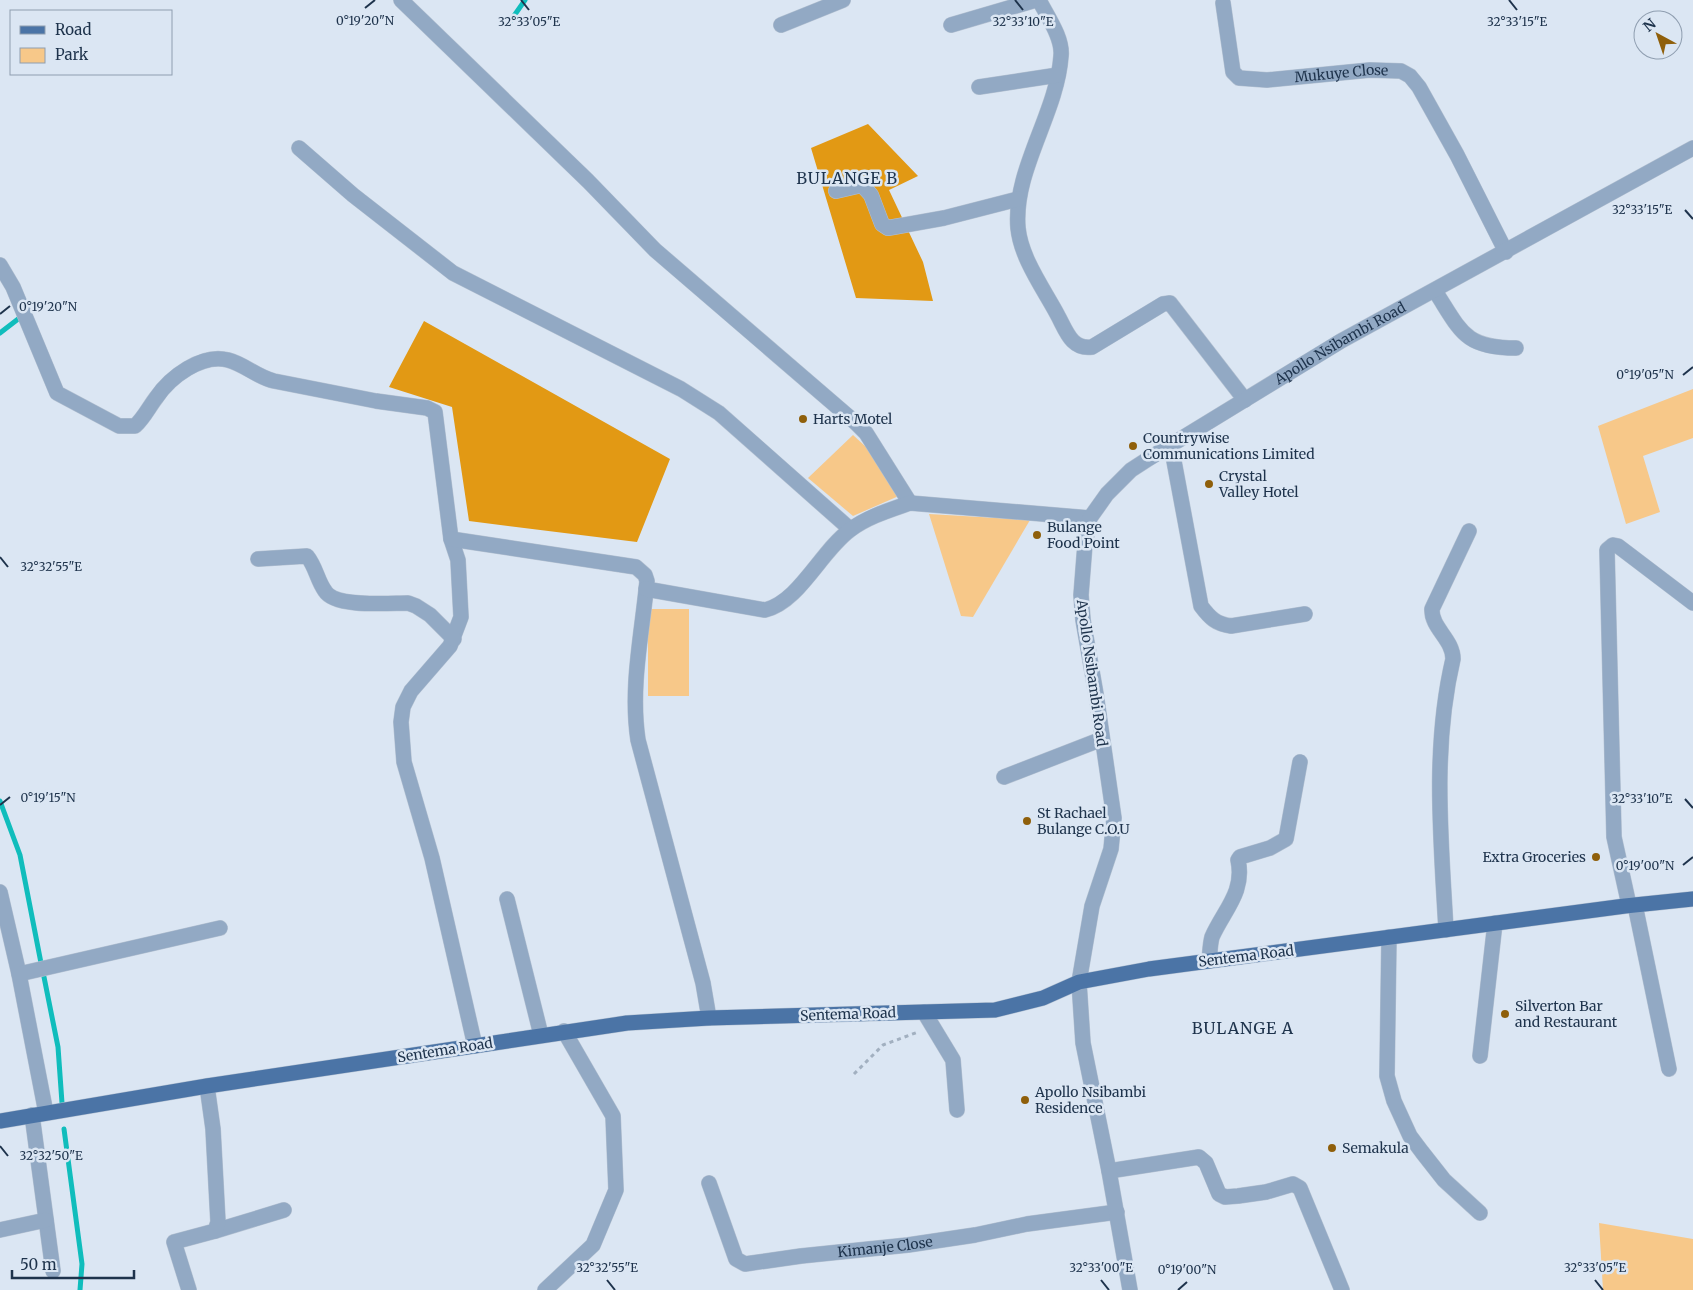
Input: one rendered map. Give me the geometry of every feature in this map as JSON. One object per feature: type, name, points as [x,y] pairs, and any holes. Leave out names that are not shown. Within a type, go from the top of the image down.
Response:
[{"type":"main road","name":"Sentema Road","points":[[0,1121],[207,1086],[627,1023],[709,1018],[995,1010],[1020,1006],[1079,982],[1149,969],[1632,905],[1693,899]]},
{"type":"street","points":[[401,0],[588,181],[655,250],[856,423],[866,433],[910,503]]},
{"type":"street","points":[[781,24],[842,0]]},
{"type":"street","points":[[951,25],[991,6],[1038,0],[1058,38],[1062,54],[1058,75],[1046,119],[1018,199],[1018,230],[1026,254],[1040,283],[1077,347],[1092,346],[1163,304],[1170,303],[1245,400]]},
{"type":"street","name":"Mukuye Close","points":[[1222,3],[1233,72],[1239,78],[1267,80],[1370,70],[1401,71],[1410,76],[1419,87],[1448,138],[1506,252]]},
{"type":"street","points":[[979,87],[1058,75]]},
{"type":"street","points":[[298,148],[353,195],[453,273],[681,389],[719,412],[850,529]]},
{"type":"street","name":"Apollo Nsibambi Road","points":[[1130,1290],[1110,1171],[1084,1042],[1079,982],[1092,906],[1112,849],[1114,818],[1096,694],[1082,620],[1081,595],[1085,544],[1090,518],[1097,506],[1119,482],[1148,459],[1341,342],[1693,148]]},
{"type":"street","points":[[836,191],[862,185],[871,195],[882,224],[888,228],[944,218],[1018,199]]},
{"type":"street","points":[[0,265],[13,287],[57,393],[119,426],[135,426],[169,383],[205,361],[219,358],[229,360],[262,378],[274,381],[434,410],[451,539],[458,560],[461,617],[454,640],[411,692],[403,707],[401,722],[404,762],[432,858],[475,1046]]},
{"type":"street","points":[[1434,291],[1457,326],[1470,340],[1495,348],[1516,348]]},
{"type":"street","points":[[1171,445],[1201,606],[1210,618],[1220,625],[1231,626],[1305,614]]},
{"type":"street","points":[[646,589],[765,610],[777,607],[788,598],[820,559],[850,529],[887,511],[910,503],[1090,518]]},
{"type":"street","points":[[1446,930],[1439,790],[1440,738],[1453,648],[1434,621],[1432,609],[1469,531]]},
{"type":"street","points":[[451,539],[636,567],[645,575],[646,589],[639,640],[636,722],[638,740],[703,983],[709,1018]]},
{"type":"street","points":[[1669,1069],[1632,905],[1614,837],[1607,550],[1613,545],[1618,546],[1693,603]]},
{"type":"street","points":[[258,559],[307,556],[313,564],[324,591],[336,601],[408,603],[416,606],[454,640]]},
{"type":"street","points":[[1004,777],[1102,739]]},
{"type":"street","points":[[1209,961],[1212,938],[1238,890],[1241,872],[1238,860],[1240,857],[1270,848],[1286,839],[1300,762]]},
{"type":"street","points":[[0,892],[19,974],[39,1114],[46,1220],[53,1271]]},
{"type":"street","points":[[507,899],[541,1035]]},
{"type":"street","points":[[1480,1056],[1495,923]]},
{"type":"street","points":[[19,974],[220,928]]},
{"type":"street","points":[[1389,937],[1387,1076],[1394,1101],[1410,1136],[1422,1152],[1444,1180],[1480,1213]]},
{"type":"street","points":[[924,1012],[953,1060],[957,1110]]},
{"type":"street","points":[[545,1290],[593,1245],[616,1190],[613,1116],[564,1031]]},
{"type":"street","points":[[207,1086],[214,1150],[218,1222],[215,1231]]},
{"type":"street","points":[[1110,1171],[1199,1156],[1206,1163],[1219,1194],[1225,1197],[1266,1192],[1293,1184],[1300,1188],[1342,1290]]},
{"type":"street","name":"Kimanje Close","points":[[709,1183],[736,1259],[745,1264],[908,1245],[975,1235],[1028,1224],[1116,1212]]},
{"type":"street","points":[[189,1290],[174,1242],[284,1210]]},
{"type":"street","points":[[0,1230],[46,1220]]},
{"type":"path","points":[[854,1074],[883,1045],[932,1026]]},
{"type":"green space","points":[[1693,389],[1693,438],[1643,456],[1660,512],[1626,524],[1598,426]]},
{"type":"green space","points":[[853,435],[866,447],[901,495],[853,516],[808,478]]},
{"type":"green space","points":[[929,514],[1030,520],[973,617],[961,616]]},
{"type":"green space","points":[[648,609],[689,609],[689,696],[648,696]]},
{"type":"green space","points":[[1599,1223],[1693,1239],[1693,1290],[1603,1290]]},
{"type":"shaded area","points":[[868,124],[918,176],[889,190],[923,262],[933,301],[856,298],[811,148]]},
{"type":"shaded area","points":[[424,321],[670,459],[637,542],[469,521],[452,407],[389,387]]},
{"type":"waterway","points":[[509,23],[525,0]]},
{"type":"waterway","points":[[0,333],[22,316]]},
{"type":"waterway","points":[[0,801],[20,855],[41,963]]},
{"type":"waterway","points":[[44,977],[58,1047],[62,1103]]},
{"type":"waterway","points":[[64,1129],[82,1264],[80,1290]]},
{"type":"place","name":"Harts Motel","points":[[803,419]]},
{"type":"place","name":"Countrywise Communications Limited","points":[[1133,446]]},
{"type":"place","name":"Crystal Valley Hotel","points":[[1209,484]]},
{"type":"place","name":"Bulange Food Point","points":[[1037,535]]},
{"type":"place","name":"St Rachael Bulange C.O.U","points":[[1027,821]]},
{"type":"place","name":"Extra Groceries","points":[[1596,857]]},
{"type":"place","name":"Silverton Bar and Restaurant","points":[[1505,1014]]},
{"type":"place","name":"Apollo Nsibambi Residence","points":[[1025,1100]]},
{"type":"place","name":"Semakula","points":[[1332,1148]]},
{"type":"district","name":"BULANGE B","points":[[847,178]]},
{"type":"district","name":"BULANGE A","points":[[1243,1028]]}]
